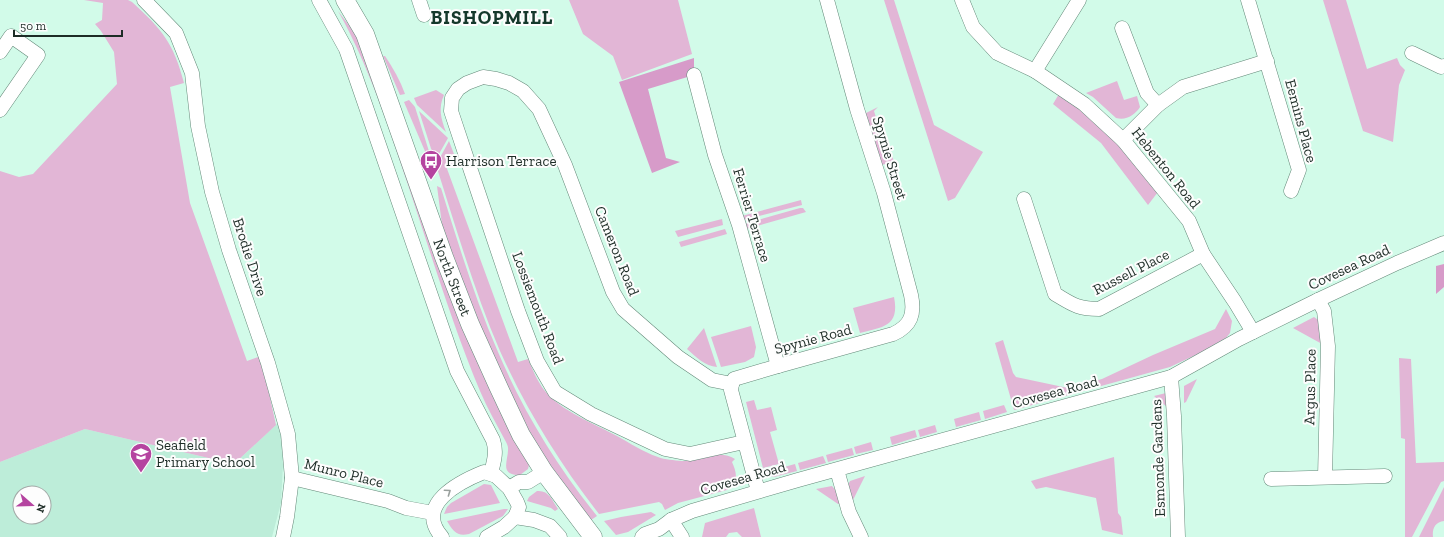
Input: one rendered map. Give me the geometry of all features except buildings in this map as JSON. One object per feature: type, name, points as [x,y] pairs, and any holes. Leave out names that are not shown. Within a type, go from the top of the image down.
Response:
[{"type":"main road","name":"North Street","points":[[345,0],[365,34],[425,204],[470,324],[521,435],[544,472],[593,537]]},
{"type":"street","name":"Brodie Drive","points":[[144,0],[176,33],[192,73],[198,126],[212,192],[229,250],[268,363],[288,434],[292,478],[283,537]]},
{"type":"street","points":[[319,0],[346,50],[457,371],[493,440],[495,456],[491,473]]},
{"type":"street","points":[[419,0],[424,15]]},
{"type":"street","name":"Spynie Street","points":[[827,0],[857,109],[882,186],[911,295],[913,305],[912,314],[905,326]]},
{"type":"street","name":"Hebenton Road","points":[[962,0],[973,27],[997,53],[1035,72],[1084,104],[1123,140],[1189,220],[1203,254],[1253,332]]},
{"type":"street","points":[[1035,72],[1079,0]]},
{"type":"street","name":"Eemins Place","points":[[1248,0],[1299,170],[1291,191]]},
{"type":"street","points":[[1122,28],[1147,92],[1158,105]]},
{"type":"street","points":[[0,52],[11,36],[38,55],[0,110]]},
{"type":"street","points":[[1412,53],[1441,67],[1444,66]]},
{"type":"street","points":[[1123,140],[1158,105],[1183,87],[1267,61]]},
{"type":"street","name":"Ferrier Terrace","points":[[694,75],[715,155],[739,225],[778,366]]},
{"type":"street","name":"Cameron Road","points":[[483,77],[509,83],[522,91],[540,109],[565,165],[613,292],[623,309],[695,369],[712,380],[732,384]]},
{"type":"street","name":"Lossiemouth Road","points":[[483,77],[467,83],[458,89],[452,98],[451,111],[518,311],[537,361],[555,392],[591,414],[665,449],[690,454],[744,442]]},
{"type":"street","name":"Russell Place","points":[[1024,199],[1055,294],[1073,305],[1085,309],[1098,309],[1203,254]]},
{"type":"street","name":"Covesea Road","points":[[642,537],[645,534],[657,533],[671,520],[692,511],[758,491],[1171,377],[1253,332],[1318,300],[1397,262],[1444,244]]},
{"type":"street","name":"Argus Place","points":[[1318,300],[1324,311],[1328,346],[1325,477]]},
{"type":"street","name":"Spynie Road","points":[[732,384],[734,379],[893,334],[900,331],[905,326]]},
{"type":"street","name":"Esmonde Gardens","points":[[1171,377],[1174,416],[1178,537]]},
{"type":"street","points":[[732,384],[731,390],[758,491]]},
{"type":"street","points":[[837,470],[849,512],[861,537]]},
{"type":"street","points":[[442,537],[434,524],[434,510],[444,493],[484,472],[491,473],[501,480],[512,492],[519,507],[516,517],[504,527],[487,537]]},
{"type":"street","points":[[512,492],[519,482],[528,482],[544,472]]},
{"type":"street","points":[[1271,479],[1385,476]]},
{"type":"street","name":"Munro Place","points":[[292,478],[388,501],[406,508],[434,510]]},
{"type":"street","points":[[516,517],[534,520],[550,526],[560,537]]},
{"type":"street","points":[[671,520],[682,537]]},
{"type":"shaded area","points":[[84,0],[128,0],[132,2],[166,38],[180,69],[184,83],[170,87],[190,203],[247,361],[261,356],[276,425],[234,464],[85,429],[0,462],[0,171],[19,177],[33,174],[117,84],[114,52],[95,24],[102,20],[103,3]]},
{"type":"shaded area","points":[[569,0],[678,0],[692,54],[622,80],[613,56],[583,34]]},
{"type":"shaded area","points":[[884,0],[894,0],[934,125],[983,152],[955,198],[948,201]]},
{"type":"shaded area","points":[[1323,0],[1346,0],[1367,69],[1397,58],[1400,65],[1405,70],[1399,85],[1393,142],[1363,131]]},
{"type":"shaded area","points":[[338,11],[361,41],[529,465],[528,469],[520,475],[513,475],[507,470],[508,447],[486,404],[470,366],[451,315],[401,163],[377,96],[359,53]]},
{"type":"shaded area","points":[[383,56],[385,56],[394,70],[405,94],[400,95]]},
{"type":"shaded area","points":[[694,58],[694,75],[648,89],[666,158],[680,162],[652,173],[619,82]]},
{"type":"shaded area","points":[[1117,81],[1124,100],[1137,96],[1140,107],[1136,113],[1123,119],[1116,118],[1093,97],[1086,93]]},
{"type":"shaded area","points":[[1062,89],[1161,188],[1148,205],[1101,143],[1053,104]]},
{"type":"shaded area","points":[[436,90],[444,95],[441,104],[441,114],[446,132],[417,105],[414,98]]},
{"type":"shaded area","points":[[409,100],[415,107],[433,164],[433,170],[404,102]]},
{"type":"shaded area","points":[[878,107],[874,111],[894,161],[876,167],[860,116]]},
{"type":"shaded area","points":[[419,111],[448,138],[435,161]]},
{"type":"shaded area","points":[[449,141],[457,162],[446,166],[518,362],[528,359],[542,387],[560,405],[647,453],[664,459],[682,461],[689,461],[716,455],[729,456],[735,459],[732,462],[736,478],[731,487],[727,490],[678,503],[665,510],[659,502],[599,514],[557,456],[532,415],[500,351],[466,259],[436,165]]},
{"type":"shaded area","points":[[437,186],[441,188],[474,291],[508,374],[530,417],[555,458],[568,478],[597,516],[591,520],[577,504],[534,443],[489,356],[442,225]]},
{"type":"shaded area","points":[[801,200],[802,205],[743,220],[742,216]]},
{"type":"shaded area","points":[[803,208],[806,212],[746,229],[744,224]]},
{"type":"shaded area","points":[[722,219],[723,225],[678,237],[675,231]]},
{"type":"shaded area","points":[[725,229],[727,234],[681,247],[679,242]]},
{"type":"shaded area","points":[[1444,264],[1444,287],[1436,294],[1436,266]]},
{"type":"shaded area","points":[[894,297],[895,307],[892,320],[882,327],[860,333],[853,308]]},
{"type":"shaded area","points":[[1226,309],[1232,321],[1230,333],[1226,338],[1202,352],[1170,367],[1014,410],[995,343],[1003,340],[1013,373],[1016,377],[1068,388],[1102,379],[1153,355],[1215,329]]},
{"type":"shaded area","points":[[1314,317],[1321,322],[1322,344],[1293,328]]},
{"type":"shaded area","points":[[751,326],[756,347],[754,357],[745,362],[721,367],[711,337]]},
{"type":"shaded area","points":[[704,328],[717,367],[705,363],[687,349]]},
{"type":"shaded area","points":[[1399,358],[1411,359],[1416,463],[1444,462],[1444,481],[1441,482],[1412,537],[1405,537],[1405,439],[1401,438]]},
{"type":"shaded area","points":[[1197,379],[1186,402],[1184,403],[1184,386]]},
{"type":"shaded area","points":[[1166,393],[1167,407],[1154,396]]},
{"type":"shaded area","points":[[754,400],[757,410],[771,407],[777,430],[770,432],[779,464],[763,468],[746,402]]},
{"type":"shaded area","points":[[1004,405],[1007,412],[985,419],[983,411]]},
{"type":"shaded area","points":[[979,412],[981,420],[956,427],[954,419]]},
{"type":"shaded area","name":"Seafield Primary School","points":[[279,422],[283,464],[281,503],[272,537],[0,537],[0,462],[85,429],[234,464]]},
{"type":"shaded area","points":[[935,425],[937,432],[920,437],[918,430]]},
{"type":"shaded area","points":[[915,430],[917,437],[892,445],[890,437]]},
{"type":"shaded area","points":[[871,442],[873,450],[856,454],[854,447]]},
{"type":"shaded area","points":[[852,448],[854,455],[828,462],[826,455]]},
{"type":"shaded area","points":[[823,456],[826,463],[800,470],[798,463]]},
{"type":"shaded area","points":[[1114,457],[1118,513],[1121,517],[1123,535],[1102,530],[1096,498],[1046,487],[1036,489],[1031,481]]},
{"type":"shaded area","points":[[795,464],[797,471],[774,477],[766,472]]},
{"type":"shaded area","points":[[865,476],[851,502],[848,485],[850,481]]},
{"type":"shaded area","points":[[484,484],[491,485],[500,503],[444,514],[447,507],[451,503]]},
{"type":"shaded area","points":[[832,486],[837,492],[841,504],[838,504],[816,489]]},
{"type":"shaded area","points":[[1444,487],[1444,521],[1436,524],[1433,531],[1433,537],[1419,537]]},
{"type":"shaded area","points":[[537,491],[547,494],[558,509],[555,511],[551,508],[527,501],[529,497]]},
{"type":"shaded area","points":[[754,508],[761,537],[742,537],[737,532],[729,533],[726,537],[702,537],[705,523]]},
{"type":"shaded area","points":[[508,509],[503,516],[465,535],[458,534],[451,528],[447,521]]},
{"type":"shaded area","points":[[651,512],[656,515],[628,532],[616,535],[604,521],[621,517]]},
{"type":"place","name":"Harrison Terrace","points":[[431,180]]},
{"type":"place","name":"Seafield Primary School","points":[[141,474]]},
{"type":"district","name":"BISHOPMILL","points":[[492,17]]}]
